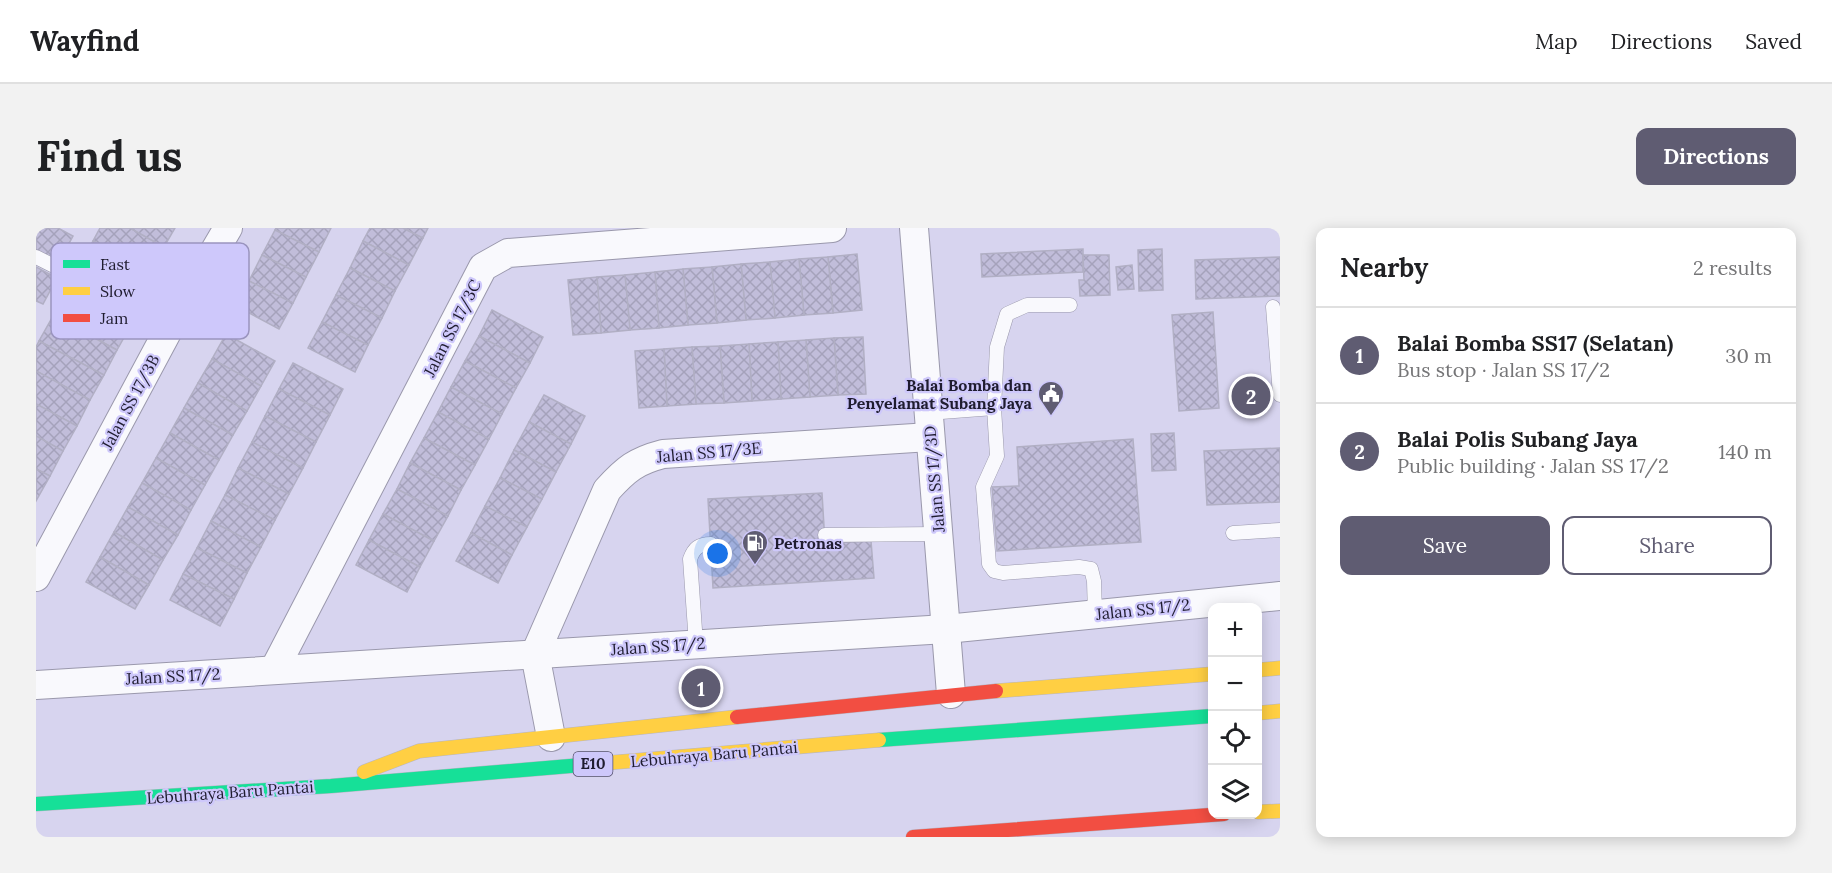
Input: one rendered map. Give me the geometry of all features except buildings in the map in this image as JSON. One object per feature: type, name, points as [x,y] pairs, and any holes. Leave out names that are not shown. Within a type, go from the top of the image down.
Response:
[{"type":"highway","points":[[1262,670],[1280,668]]},
{"type":"highway","points":[[331,786],[419,751],[951,694],[1208,674]]},
{"type":"highway","points":[[1262,713],[1280,711]]},
{"type":"highway","name":"Lebuhraya Baru Pantai","points":[[36,804],[331,786],[856,742],[1208,716]]},
{"type":"highway","points":[[1262,812],[1280,811]]},
{"type":"highway","points":[[914,837],[1208,815]]},
{"type":"street","name":"Jalan SS 17/3B","points":[[219,243],[228,228]]},
{"type":"street","name":"Jalan SS 17/3C","points":[[274,670],[483,267],[508,253],[620,236],[832,228]]},
{"type":"street","name":"Jalan SS 17/3D","points":[[914,228],[951,694]]},
{"type":"street","name":"Jalan SS 17/3B","points":[[36,577],[164,339]]},
{"type":"street","name":"Jalan SS 17/3E","points":[[535,654],[607,490],[623,472],[642,459],[663,454],[929,425]]},
{"type":"street","name":"Jalan SS 17/2","points":[[36,685],[946,628],[1280,596]]},
{"type":"street","points":[[535,654],[551,737]]},
{"type":"lane","points":[[36,257],[51,265]]},
{"type":"lane","points":[[1070,305],[1027,305],[1007,314],[997,347],[994,408],[997,456],[983,487],[989,564],[994,571],[1003,573],[1079,567],[1091,569],[1094,580],[1095,614]]},
{"type":"lane","points":[[1273,307],[1280,395]]},
{"type":"lane","points":[[929,425],[994,408]]},
{"type":"lane","points":[[1233,533],[1280,530]]},
{"type":"lane","points":[[825,535],[938,534]]},
{"type":"lane","points":[[696,644],[690,559],[693,551],[700,544],[711,543]]},
{"type":"traffic: fast","points":[[879,740],[1208,716]]},
{"type":"traffic: fast","points":[[36,804],[331,786],[582,765]]},
{"type":"traffic: slow","points":[[1262,670],[1280,668]]},
{"type":"traffic: slow","points":[[996,691],[1208,674]]},
{"type":"traffic: slow","points":[[1262,713],[1280,711]]},
{"type":"traffic: slow","points":[[364,772],[419,751],[737,717]]},
{"type":"traffic: slow","points":[[582,765],[879,740]]},
{"type":"traffic: slow","points":[[1262,812],[1280,811]]},
{"type":"traffic: jam","points":[[737,717],[996,691]]},
{"type":"traffic: jam","points":[[913,837],[1208,815]]},
{"type":"place","name":"Balai Polis Subang Jaya","points":[[1251,396]]},
{"type":"place","name":"Balai Bomba dan Penyelamat Subang Jaya","points":[[1051,417]]},
{"type":"place","name":"Petronas","points":[[755,566]]},
{"type":"place","name":"Balai Bomba SS17 (Selatan)","points":[[701,688]]}]
